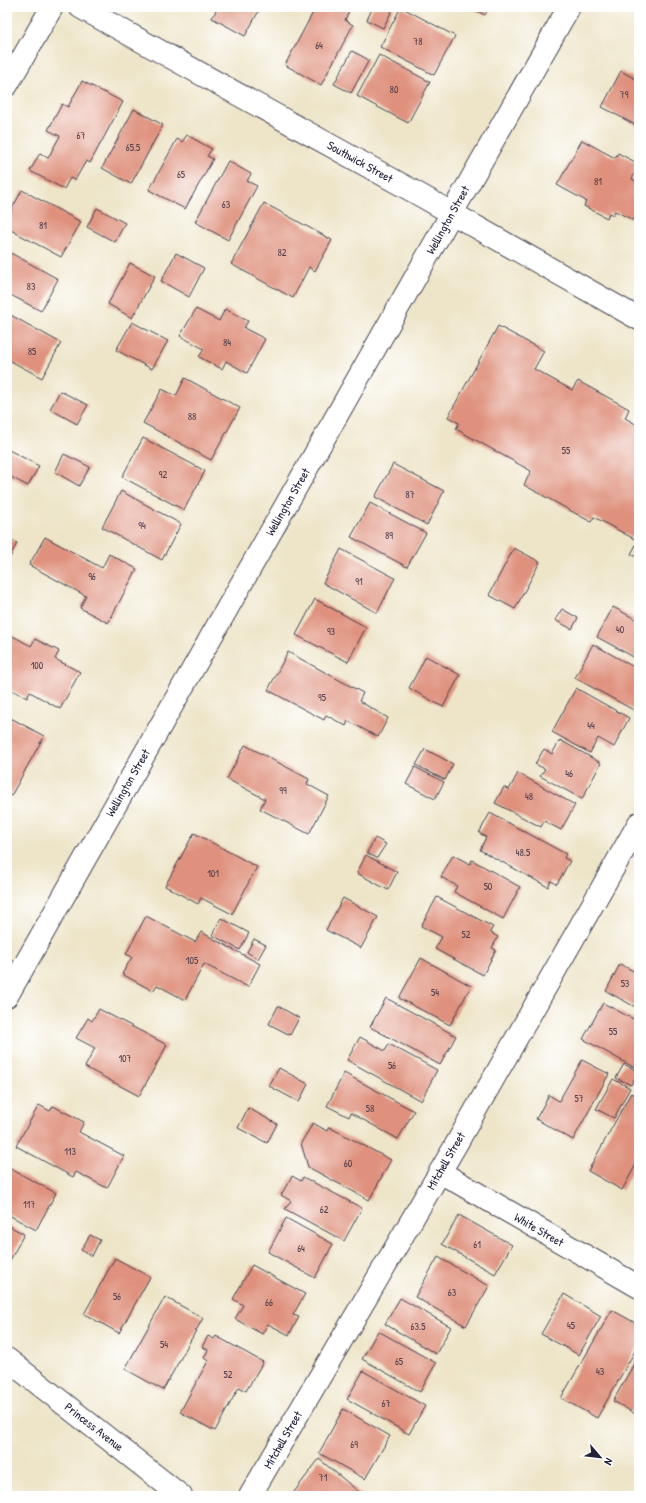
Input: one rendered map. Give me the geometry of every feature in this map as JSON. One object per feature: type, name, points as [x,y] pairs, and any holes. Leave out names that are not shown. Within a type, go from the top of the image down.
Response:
[{"type":"street","points":[[7,85],[52,7]]},
{"type":"street","name":"Southwick Street","points":[[80,7],[639,319]]},
{"type":"street","name":"Wellington Street","points":[[7,996],[452,214],[568,7]]},
{"type":"street","name":"Mitchell Street","points":[[250,1496],[440,1172],[639,823]]},
{"type":"street","name":"White Street","points":[[440,1172],[639,1288]]},
{"type":"street","name":"Princess Avenue","points":[[7,1359],[181,1496]]},
{"type":"building","points":[[218,7],[261,7],[245,36],[212,18]]},
{"type":"building","points":[[316,7],[341,7],[349,11],[345,20],[353,25],[321,85],[285,65]]},
{"type":"building","points":[[373,7],[394,7],[383,28],[367,20]]},
{"type":"building","points":[[401,7],[455,36],[434,75],[380,47]]},
{"type":"building","points":[[469,7],[489,7],[485,15]]},
{"type":"building","points":[[352,51],[369,60],[351,93],[334,84]]},
{"type":"building","points":[[379,55],[430,82],[408,123],[357,96]]},
{"type":"building","points":[[621,71],[639,81],[639,127],[602,107]]},
{"type":"building","points":[[82,81],[123,102],[90,163],[86,161],[75,180],[70,178],[64,189],[30,171],[40,153],[48,158],[60,136],[48,130],[62,104],[68,107]]},
{"type":"building","points":[[134,109],[163,125],[131,184],[102,168]]},
{"type":"building","points":[[187,135],[212,149],[207,156],[213,159],[185,209],[149,190],[177,139],[182,142]]},
{"type":"building","points":[[582,140],[615,158],[618,153],[639,164],[632,179],[639,183],[639,223],[615,211],[613,215],[609,213],[607,218],[584,206],[586,201],[557,185]]},
{"type":"building","points":[[228,161],[251,174],[247,181],[257,186],[228,240],[195,222]]},
{"type":"building","points":[[22,190],[81,222],[61,257],[7,228],[7,218]]},
{"type":"building","points":[[264,203],[332,240],[315,271],[309,267],[293,298],[231,264]]},
{"type":"building","points":[[97,208],[125,223],[115,242],[87,227]]},
{"type":"building","points":[[7,251],[58,279],[41,311],[7,293]]},
{"type":"building","points":[[176,253],[204,268],[189,297],[161,281]]},
{"type":"building","points":[[130,263],[155,276],[132,318],[108,304]]},
{"type":"building","points":[[196,309],[219,321],[225,309],[248,321],[244,328],[265,339],[247,373],[226,361],[222,369],[199,357],[204,349],[180,336]]},
{"type":"building","points":[[7,313],[61,343],[42,378],[7,359]]},
{"type":"building","points":[[132,322],[168,341],[152,369],[116,350]]},
{"type":"building","points":[[498,326],[544,351],[534,369],[572,390],[578,381],[629,409],[625,418],[639,426],[639,558],[631,554],[638,541],[594,517],[591,522],[524,485],[531,471],[456,429],[459,423],[448,417]]},
{"type":"building","points":[[185,378],[240,408],[211,460],[143,423],[162,389],[176,396]]},
{"type":"building","points":[[60,391],[88,405],[77,424],[50,409]]},
{"type":"building","points":[[143,438],[205,471],[184,510],[122,477]]},
{"type":"building","points":[[9,450],[39,466],[28,486],[7,475],[7,453]]},
{"type":"building","points":[[64,454],[90,467],[79,486],[55,472]]},
{"type":"building","points":[[393,464],[444,491],[427,525],[375,497]]},
{"type":"building","points":[[121,491],[181,524],[162,560],[102,527]]},
{"type":"building","points":[[370,503],[426,533],[407,567],[351,537]]},
{"type":"building","points":[[45,537],[102,568],[109,554],[137,569],[108,623],[80,608],[86,596],[29,565]]},
{"type":"building","points":[[7,538],[17,543],[7,563]]},
{"type":"building","points":[[514,548],[540,562],[515,609],[489,595]]},
{"type":"building","points":[[341,549],[395,578],[377,613],[323,583]]},
{"type":"building","points":[[315,599],[366,627],[348,662],[296,635]]},
{"type":"building","points":[[613,607],[639,621],[639,660],[597,637]]},
{"type":"building","points":[[562,609],[578,618],[572,629],[555,620]]},
{"type":"building","points":[[9,634],[31,646],[35,639],[59,651],[55,659],[80,672],[60,709],[30,692],[27,698],[8,688],[11,682],[7,680],[7,637]]},
{"type":"building","points":[[593,644],[639,670],[639,713],[575,678]]},
{"type":"building","points":[[288,652],[363,693],[359,701],[388,718],[378,737],[348,721],[346,726],[326,715],[324,720],[268,690]]},
{"type":"building","points":[[426,656],[460,675],[443,707],[409,688]]},
{"type":"building","points":[[576,688],[629,718],[614,747],[598,738],[590,753],[552,732]]},
{"type":"building","points":[[7,716],[44,736],[11,796],[7,794]]},
{"type":"building","points":[[560,740],[601,763],[582,799],[540,776],[545,769],[535,764],[544,749],[552,754]]},
{"type":"building","points":[[245,745],[309,779],[307,784],[329,796],[309,834],[260,809],[265,799],[227,779]]},
{"type":"building","points":[[425,749],[453,764],[445,780],[416,765]]},
{"type":"building","points":[[415,767],[444,782],[435,799],[406,784]]},
{"type":"building","points":[[518,773],[575,805],[561,830],[544,821],[541,827],[495,803],[504,787],[509,790]]},
{"type":"building","points":[[490,813],[566,854],[564,858],[570,861],[557,884],[551,881],[548,887],[480,850],[486,837],[479,833]]},
{"type":"building","points":[[194,833],[257,867],[232,914],[201,898],[198,904],[165,886]]},
{"type":"building","points":[[375,838],[386,844],[377,858],[367,853]]},
{"type":"building","points":[[366,855],[397,872],[388,890],[357,873]]},
{"type":"building","points":[[453,855],[470,864],[472,860],[520,887],[503,919],[454,892],[457,886],[441,877]]},
{"type":"building","points":[[437,897],[493,927],[490,932],[498,937],[492,948],[496,950],[483,975],[435,949],[442,937],[421,926]]},
{"type":"building","points":[[343,898],[378,917],[361,948],[326,930]]},
{"type":"building","points":[[146,916],[195,942],[201,932],[260,964],[248,987],[204,964],[185,1000],[157,985],[153,991],[122,974],[132,957],[126,954]]},
{"type":"building","points":[[221,918],[249,933],[240,950],[212,935]]},
{"type":"building","points":[[254,939],[266,945],[258,959],[247,952]]},
{"type":"building","points":[[421,958],[471,986],[450,1025],[399,998]]},
{"type":"building","points":[[620,964],[639,974],[639,1009],[606,991]]},
{"type":"building","points":[[386,998],[456,1036],[440,1065],[370,1027]]},
{"type":"building","points":[[603,1003],[639,1022],[639,1061],[635,1068],[583,1039]]},
{"type":"building","points":[[278,1006],[299,1018],[290,1035],[269,1024]]},
{"type":"building","points":[[99,1009],[167,1045],[139,1096],[85,1067],[95,1048],[76,1038],[88,1018],[92,1021]]},
{"type":"building","points":[[360,1037],[385,1051],[389,1044],[437,1070],[421,1101],[347,1060]]},
{"type":"building","points":[[582,1060],[609,1074],[573,1140],[536,1119],[549,1095],[559,1101]]},
{"type":"building","points":[[624,1064],[638,1072],[631,1085],[616,1078]]},
{"type":"building","points":[[279,1068],[308,1084],[299,1102],[269,1086]]},
{"type":"building","points":[[344,1073],[414,1111],[398,1139],[351,1113],[349,1117],[327,1106]]},
{"type":"building","points":[[613,1079],[630,1088],[614,1118],[596,1109]]},
{"type":"building","points":[[631,1093],[639,1097],[639,1159],[622,1190],[588,1171]]},
{"type":"building","points":[[39,1105],[50,1111],[53,1106],[84,1122],[79,1132],[124,1156],[107,1188],[76,1172],[73,1177],[16,1146]]},
{"type":"building","points":[[248,1108],[277,1124],[267,1143],[238,1128]]},
{"type":"building","points":[[313,1123],[327,1131],[329,1127],[391,1160],[369,1200],[308,1167],[301,1143]]},
{"type":"building","points":[[7,1167],[56,1193],[36,1230],[7,1214]]},
{"type":"building","points":[[292,1176],[301,1181],[303,1177],[362,1208],[344,1241],[285,1209],[291,1201],[281,1195]]},
{"type":"building","points":[[459,1215],[512,1245],[495,1274],[442,1244]]},
{"type":"building","points":[[286,1218],[333,1244],[315,1278],[268,1252]]},
{"type":"building","points":[[7,1225],[24,1234],[7,1266]]},
{"type":"building","points":[[90,1235],[100,1240],[92,1256],[81,1250]]},
{"type":"building","points":[[438,1257],[489,1286],[466,1326],[415,1297]]},
{"type":"building","points":[[115,1258],[150,1277],[119,1333],[84,1314]]},
{"type":"building","points":[[252,1265],[305,1294],[293,1315],[299,1317],[289,1335],[268,1324],[262,1334],[235,1319],[243,1305],[233,1299]]},
{"type":"building","points":[[564,1294],[601,1316],[579,1355],[541,1334]]},
{"type":"building","points":[[165,1297],[203,1318],[163,1390],[125,1369]]},
{"type":"building","points":[[400,1298],[451,1327],[436,1354],[385,1324]]},
{"type":"building","points":[[612,1310],[639,1325],[639,1344],[597,1418],[561,1398]]},
{"type":"building","points":[[378,1331],[436,1363],[420,1392],[362,1359]]},
{"type":"building","points":[[208,1336],[214,1339],[216,1336],[263,1362],[246,1391],[239,1387],[215,1431],[180,1412],[208,1361],[204,1358],[208,1350],[202,1347]]},
{"type":"building","points":[[639,1355],[639,1416],[613,1401]]},
{"type":"building","points":[[363,1371],[425,1406],[409,1434],[347,1399]]},
{"type":"building","points":[[343,1409],[390,1436],[365,1479],[319,1453]]},
{"type":"building","points":[[319,1459],[364,1496],[291,1496]]}]
